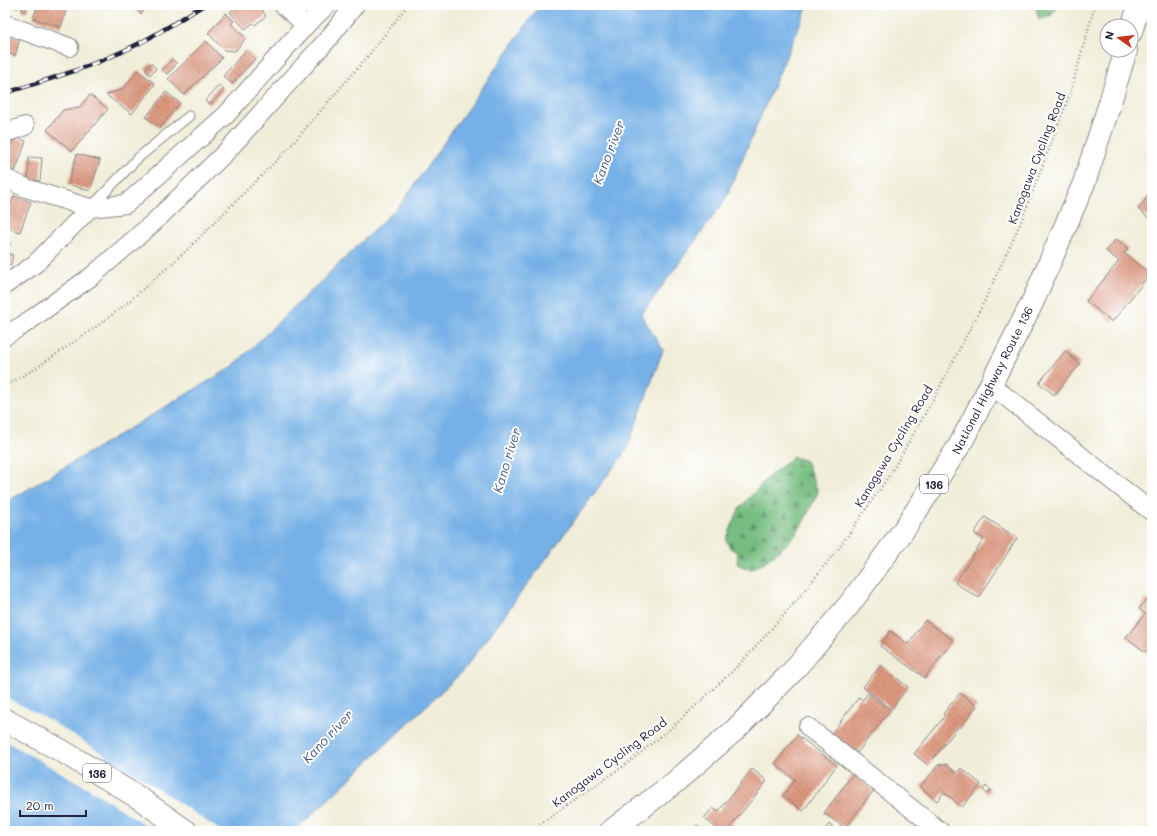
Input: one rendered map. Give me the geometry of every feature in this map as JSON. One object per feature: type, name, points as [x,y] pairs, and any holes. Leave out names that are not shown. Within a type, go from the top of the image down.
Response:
[{"type":"highway","points":[[1135,18],[1139,5]]},
{"type":"highway","name":"National Highway Route 136","points":[[611,831],[674,783],[736,729],[792,672],[849,605],[903,531],[961,443],[1033,301],[1084,183],[1124,58]]},
{"type":"highway","name":"136","points":[[5,720],[62,751],[140,798],[186,831]]},
{"type":"street","points":[[283,5],[306,25]]},
{"type":"street","points":[[5,178],[26,188],[90,208],[126,204],[226,115],[306,25],[327,5]]},
{"type":"street","points":[[5,336],[92,276],[153,223],[226,152],[329,38],[355,5]]},
{"type":"street","points":[[5,24],[69,47]]},
{"type":"street","points":[[5,133],[25,126]]},
{"type":"street","points":[[5,285],[35,264],[90,208]]},
{"type":"street","points":[[991,385],[1152,512]]},
{"type":"street","points":[[808,727],[940,831]]},
{"type":"lane","points":[[90,208],[138,158],[189,116]]},
{"type":"path","points":[[5,386],[33,370],[93,329],[125,305],[187,250],[287,150],[368,56],[408,5]]},
{"type":"path","name":"Kanogawa Cycling Road","points":[[530,831],[628,762],[676,724],[738,666],[791,607],[844,542],[889,476],[933,400],[984,302],[1021,222],[1070,94],[1095,5]]},
{"type":"green space","points":[[1035,5],[1059,5],[1052,15],[1039,19]]},
{"type":"green space","points":[[793,457],[806,461],[818,492],[804,520],[798,531],[789,541],[763,563],[751,570],[737,564],[738,553],[730,548],[726,540],[739,509],[769,476]]},
{"type":"water","name":"Kano river","points":[[540,5],[808,5],[725,200],[641,315],[663,350],[627,449],[464,670],[295,831],[5,831],[5,503],[232,367],[401,204]]},
{"type":"pier","points":[[5,697],[46,718],[139,776],[221,831],[155,831],[88,788],[5,741]]},
{"type":"building","points":[[8,5],[19,5],[18,8]]},
{"type":"building","points":[[23,5],[28,5],[26,12],[22,11]]},
{"type":"building","points":[[38,5],[68,5],[61,27],[33,18]]},
{"type":"building","points":[[130,5],[148,5],[141,14]]},
{"type":"building","points":[[238,5],[264,5],[265,6],[261,9],[266,16],[255,25],[253,23],[245,29],[230,12]]},
{"type":"building","points":[[226,13],[234,21],[231,24],[246,38],[235,51],[224,50],[208,33]]},
{"type":"building","points":[[5,33],[20,38],[15,56],[5,52]]},
{"type":"building","points":[[206,41],[222,58],[184,95],[168,79]]},
{"type":"building","points":[[246,50],[255,59],[232,84],[223,76]]},
{"type":"building","points":[[172,59],[177,64],[167,74],[162,70]]},
{"type":"building","points":[[151,63],[156,69],[150,75],[145,69]]},
{"type":"building","points":[[138,70],[155,84],[132,114],[106,95],[123,89]]},
{"type":"building","points":[[219,85],[224,90],[210,105],[205,101]]},
{"type":"building","points":[[166,92],[180,103],[160,128],[146,117]]},
{"type":"building","points":[[90,95],[108,109],[72,151],[47,130],[63,110],[80,107]]},
{"type":"building","points":[[15,137],[26,141],[15,172],[5,169],[5,141],[12,144]]},
{"type":"building","points":[[77,154],[100,160],[90,191],[68,184]]},
{"type":"building","points":[[29,157],[42,158],[40,181],[28,180]]},
{"type":"building","points":[[1152,191],[1152,221],[1138,209]]},
{"type":"building","points":[[14,196],[31,202],[20,232],[5,227],[5,220]]},
{"type":"building","points":[[1116,239],[1128,249],[1124,253],[1150,274],[1112,322],[1086,301],[1119,261],[1106,251]]},
{"type":"building","points":[[5,242],[10,243],[7,254],[13,255],[11,265],[5,264]]},
{"type":"building","points":[[1065,351],[1080,364],[1054,395],[1039,383]]},
{"type":"building","points":[[985,517],[1017,538],[979,598],[955,583],[984,539],[974,533]]},
{"type":"building","points":[[1146,599],[1152,604],[1152,643],[1145,652],[1126,637],[1145,614],[1139,609]]},
{"type":"building","points":[[925,620],[953,640],[925,678],[880,646],[890,631],[908,644]]},
{"type":"building","points":[[1152,647],[1152,657],[1147,653]]},
{"type":"building","points":[[881,665],[908,687],[891,709],[863,687]]},
{"type":"building","points":[[868,693],[890,710],[857,753],[831,734],[859,697],[863,700]]},
{"type":"building","points":[[960,693],[977,706],[928,765],[914,754],[945,716],[943,714]]},
{"type":"building","points":[[797,735],[837,765],[803,811],[783,796],[795,780],[775,764]]},
{"type":"building","points":[[946,764],[957,773],[961,768],[981,784],[962,807],[944,792],[937,801],[920,787],[938,765]]},
{"type":"building","points":[[752,769],[767,781],[727,831],[720,831],[704,818],[713,808],[718,812]]},
{"type":"building","points":[[853,774],[874,790],[845,828],[824,813]]},
{"type":"building","points":[[986,786],[991,790],[987,794],[983,790]]},
{"type":"building","points":[[829,824],[837,831],[825,831],[824,830]]},
{"type":"building","points":[[697,825],[704,831],[692,831]]},
{"type":"building","points":[[917,825],[925,831],[913,831]]},
{"type":"railway","points":[[5,93],[72,72],[122,52],[204,5]]}]
